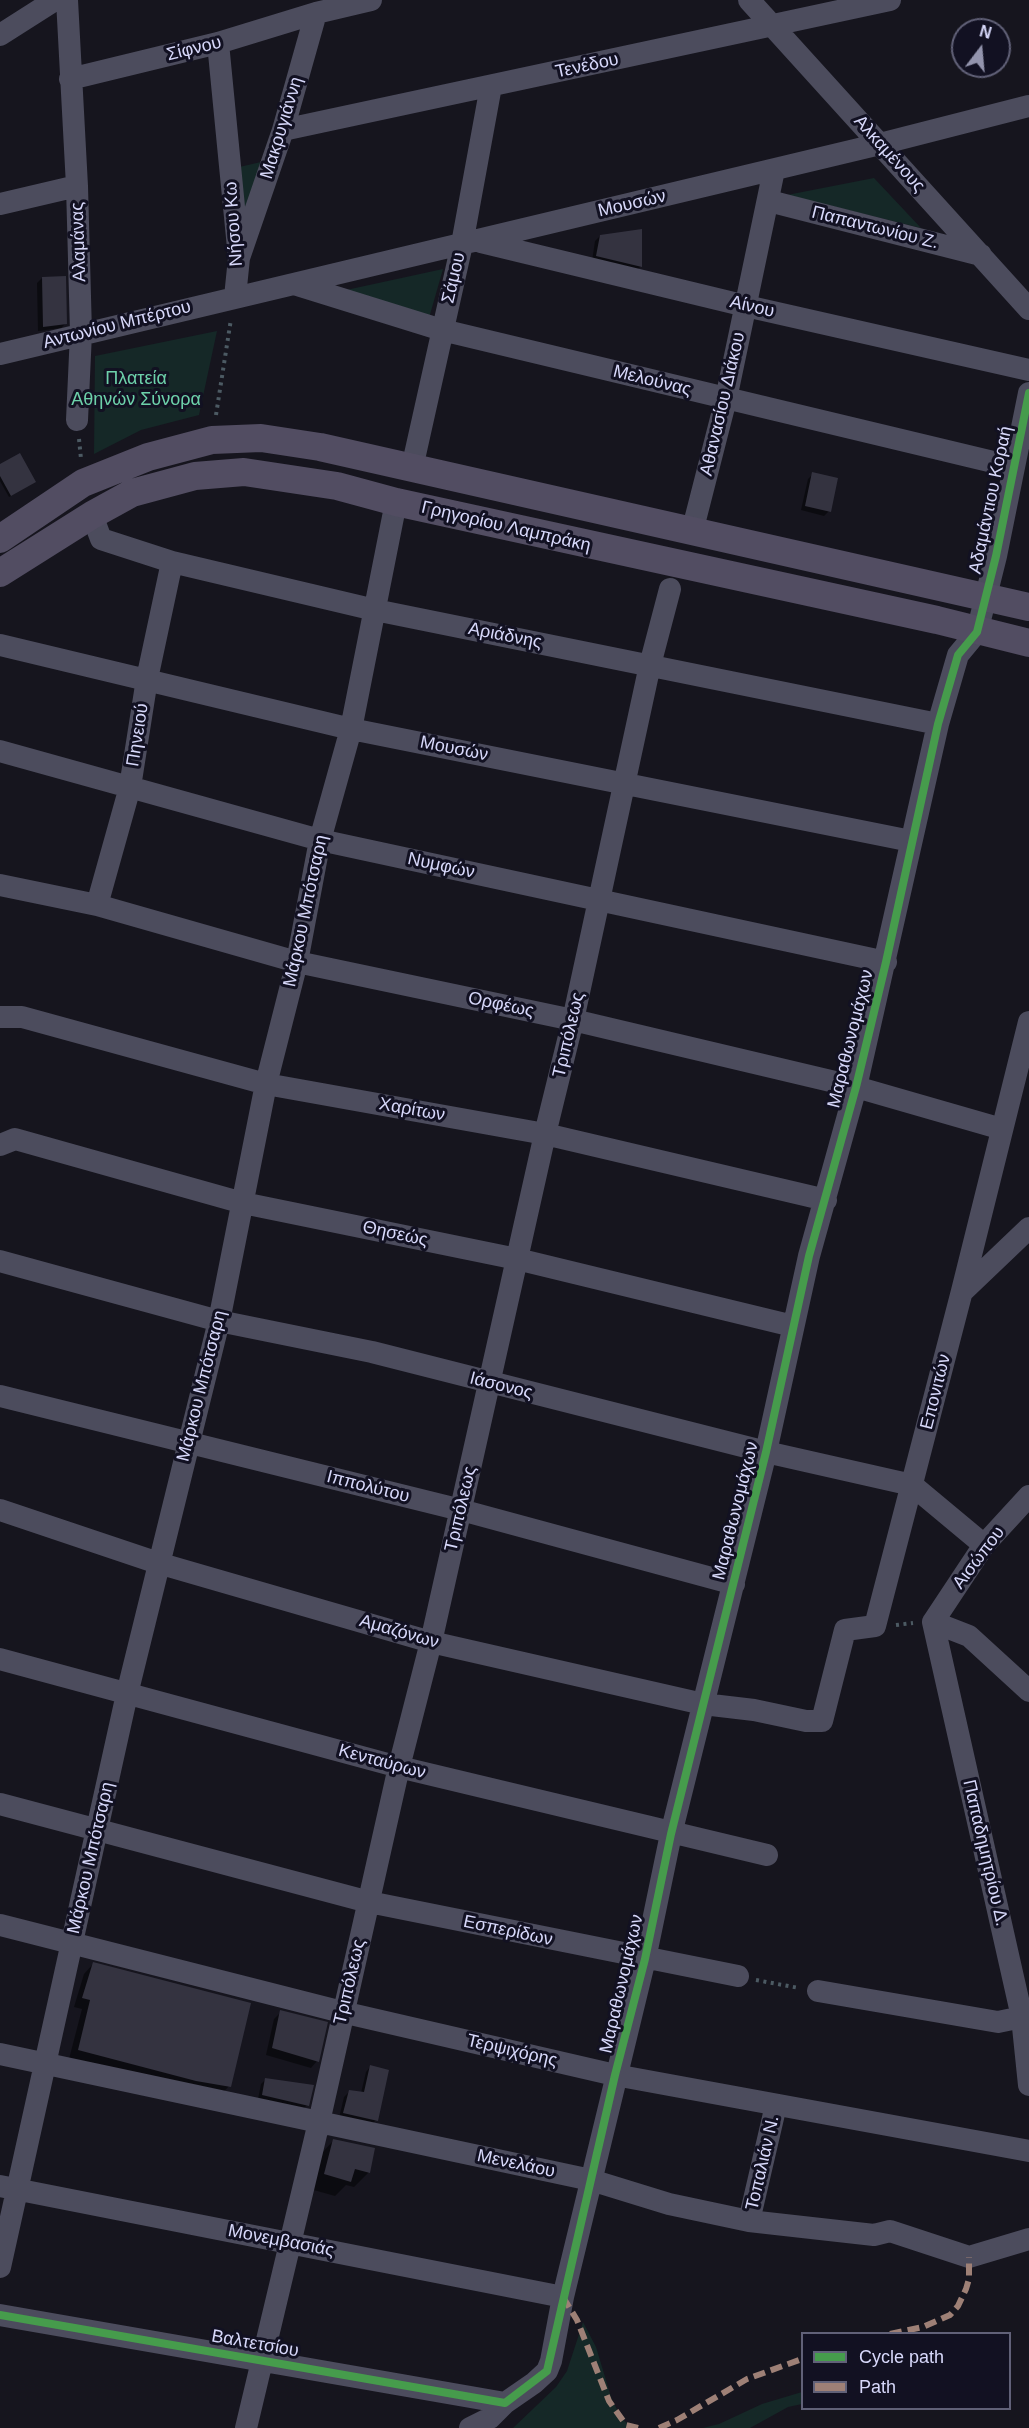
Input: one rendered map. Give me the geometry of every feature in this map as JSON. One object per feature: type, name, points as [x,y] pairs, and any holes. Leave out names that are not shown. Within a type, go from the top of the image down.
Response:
[{"type":"main road","name":"Γρηγορίου Λαμπράκη","points":[[0,539],[83,483],[148,457],[212,440],[261,438],[320,447],[692,532],[981,614],[1029,644]]},
{"type":"main road","name":"Γρηγορίου Λαμπράκη","points":[[0,573],[92,515],[132,493],[195,476],[244,472],[337,486],[396,502],[938,620],[1029,607]]},
{"type":"street","points":[[0,35],[55,0]]},
{"type":"street","name":"Αλαμάνας","points":[[66,0],[77,186],[81,333],[77,420]]},
{"type":"street","name":"Σίφνου","points":[[70,79],[218,43],[310,7],[371,0]]},
{"type":"street","name":"Αλκαμένους","points":[[749,0],[1029,309]]},
{"type":"street","name":"Τενέδου","points":[[283,130],[891,0]]},
{"type":"street","name":"Μακρυγιάννη","points":[[239,258],[283,130],[310,7]]},
{"type":"street","name":"Νήσου Κω","points":[[218,43],[239,258],[235,297]]},
{"type":"street","name":"Σάμου","points":[[412,468],[442,330],[469,242],[491,86]]},
{"type":"street","name":"Μουσών","points":[[235,297],[774,170],[1029,106]]},
{"type":"street","name":"Αθανασίου Διάκου","points":[[692,532],[726,399],[774,170]]},
{"type":"street","points":[[0,204],[77,186]]},
{"type":"street","name":"Παπαντωνίου Ζ.","points":[[769,201],[981,255]]},
{"type":"street","name":"Αίνου","points":[[469,242],[1029,370]]},
{"type":"street","name":"Μελούνας","points":[[293,284],[442,330],[1014,467]]},
{"type":"street","name":"Αντωνίου Μπέρτου","points":[[0,354],[235,297]]},
{"type":"street","name":"Αδαμάντιου Κοραή","points":[[981,614],[1029,393]]},
{"type":"street","name":"Μάρκου Μπότσαρη","points":[[0,2267],[9,2188],[44,2062],[127,1694],[219,1321],[266,1084],[297,962],[320,840],[351,729],[396,502]]},
{"type":"street","name":"Αριάδνης","points":[[92,515],[101,540],[172,562],[375,610],[938,724]]},
{"type":"street","name":"Πηνειού","points":[[97,905],[130,787],[147,679],[172,562]]},
{"type":"street","name":"Τριπόλεως","points":[[246,2428],[319,2121],[399,1767],[431,1642],[545,1134],[573,1020],[650,665],[670,589]]},
{"type":"street","name":"Μαραθωνομάχων","points":[[470,2428],[490,2418],[505,2403],[547,2371],[556,2340],[563,2297],[645,1959],[671,1834],[766,1452],[809,1256],[856,1087],[886,962],[911,841],[927,781],[938,724],[958,655],[981,614]]},
{"type":"street","name":"Μουσών","points":[[0,645],[351,729],[911,841]]},
{"type":"street","name":"Νυμφών","points":[[0,751],[320,840],[886,962]]},
{"type":"street","name":"Ορφέως","points":[[0,885],[97,905],[297,962],[573,1020],[856,1087],[1002,1128]]},
{"type":"street","name":"Χαρίτων","points":[[0,1017],[22,1017],[266,1084],[545,1134],[826,1200]]},
{"type":"street","name":"Επονιτών","points":[[875,1626],[1029,1022]]},
{"type":"street","name":"Θησεώς","points":[[0,1145],[15,1139],[243,1203],[517,1259],[793,1326]]},
{"type":"street","points":[[962,1291],[1029,1228]]},
{"type":"street","name":"Ιάσονος","points":[[0,1261],[219,1321],[372,1352],[766,1452],[912,1485],[984,1545]]},
{"type":"street","name":"Ιππολύτου","points":[[0,1396],[461,1510],[734,1584]]},
{"type":"street","name":"Αισώπου","points":[[933,1622],[984,1545],[1029,1496]]},
{"type":"street","name":"Αμαζόνων","points":[[0,1510],[158,1563],[431,1642],[703,1704],[754,1710],[807,1721],[822,1721],[845,1630],[875,1626]]},
{"type":"street","points":[[933,1622],[969,1636],[1029,1691]]},
{"type":"street","name":"Παπαδημητρίου Δ.","points":[[933,1622],[1025,2014],[1029,2085]]},
{"type":"street","name":"Κενταύρων","points":[[0,1659],[399,1767],[671,1834],[767,1855]]},
{"type":"street","name":"Εσπερίδων","points":[[0,1804],[369,1902],[738,1976]]},
{"type":"street","name":"Τερψιχόρης","points":[[0,1924],[342,2012],[615,2076],[1029,2151]]},
{"type":"street","points":[[818,1991],[998,2022],[1025,2014]]},
{"type":"street","name":"Μενελάου","points":[[0,2054],[591,2180],[669,2204],[749,2221],[874,2235],[890,2231],[969,2257],[1029,2239]]},
{"type":"street","name":"Τοπαλιάν Ν.","points":[[749,2221],[776,2105]]},
{"type":"street","name":"Μονεμβασιάς","points":[[9,2188],[563,2297]]},
{"type":"street","name":"Βαλτετσίου","points":[[0,2315],[505,2403]]},
{"type":"path","points":[[212,440],[235,297]]},
{"type":"path","points":[[77,420],[83,483]]},
{"type":"path","points":[[875,1626],[933,1622]]},
{"type":"path","points":[[738,1976],[818,1991]]},
{"type":"green space","points":[[261,162],[240,225],[235,168]]},
{"type":"green space","points":[[874,178],[921,228],[787,195]]},
{"type":"green space","points":[[443,269],[429,318],[337,292]]},
{"type":"green space","name":"Πλατεία Αθηνών Σύνορα","points":[[217,331],[199,415],[141,430],[94,454],[95,356]]},
{"type":"green space","points":[[583,2322],[596,2347],[611,2397],[621,2418],[633,2428],[513,2428],[556,2387],[567,2371]]},
{"type":"green space","points":[[801,2392],[801,2404],[788,2407],[750,2428],[703,2428],[719,2424],[762,2404]]},
{"type":"building","points":[[642,229],[642,267],[596,256],[600,235]]},
{"type":"building","points":[[66,276],[67,324],[43,327],[42,277]]},
{"type":"building","points":[[20,453],[36,482],[11,496],[0,476],[0,464]]},
{"type":"building","points":[[812,472],[838,478],[831,512],[805,506]]},
{"type":"building","points":[[93,1962],[251,2003],[231,2087],[196,2081],[78,2050],[90,2000],[82,1998]]},
{"type":"building","points":[[280,2010],[328,2022],[319,2062],[272,2048]]},
{"type":"building","points":[[370,2065],[389,2070],[378,2121],[343,2113],[349,2090],[364,2092]]},
{"type":"building","points":[[265,2078],[314,2085],[309,2106],[262,2095]]},
{"type":"building","points":[[333,2139],[375,2148],[370,2173],[355,2169],[351,2182],[324,2174]]},
{"type":"marked path","points":[[899,2332],[923,2327],[950,2315],[958,2306],[966,2289],[969,2279],[969,2257]]},
{"type":"marked path","points":[[563,2297],[577,2320],[609,2401],[626,2425],[638,2428]]},
{"type":"marked path","points":[[659,2428],[747,2379],[801,2359]]},
{"type":"cycle path","points":[[0,2315],[505,2403],[547,2371],[615,2075],[645,1959],[671,1834],[766,1452],[809,1256],[856,1087],[886,962],[938,724],[958,655],[977,632],[996,556],[1029,393]]}]
